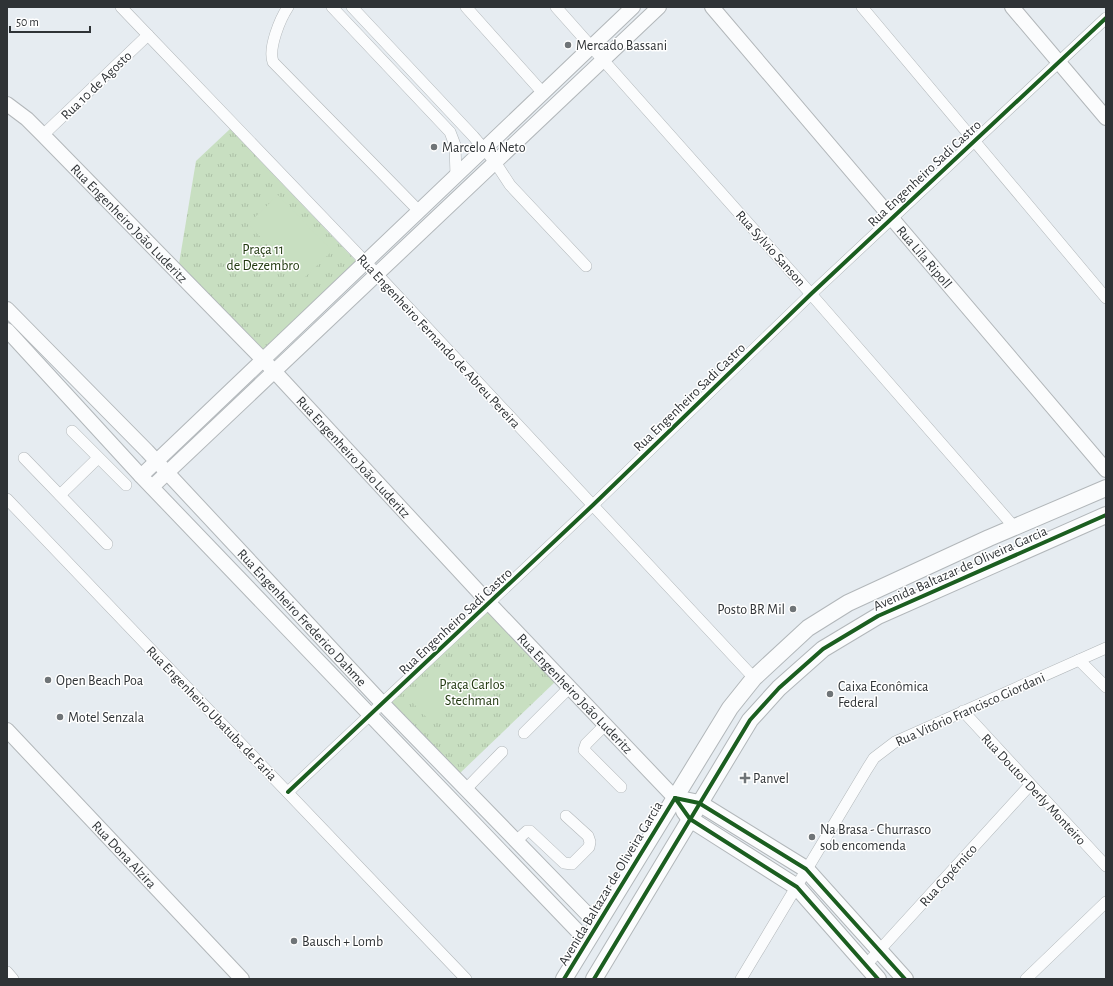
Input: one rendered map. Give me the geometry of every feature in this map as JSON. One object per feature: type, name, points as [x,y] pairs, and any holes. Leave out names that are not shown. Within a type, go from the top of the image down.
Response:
[{"type":"main road","name":"Avenida Baltazar de Oliveira Garcia","points":[[564,979],[730,708],[754,678],[808,628],[848,603],[1106,488]]},
{"type":"main road","name":"Avenida Baltazar de Oliveira Garcia","points":[[594,979],[750,720],[779,688],[823,649],[878,616],[1106,515]]},
{"type":"main road","points":[[675,798],[699,803],[806,869],[905,979]]},
{"type":"main road","name":"Rua Engenheiro João Luderitz","points":[[675,798],[690,819]]},
{"type":"main road","points":[[690,819],[797,887],[878,979]]},
{"type":"street","name":"Rua Engenheiro Fernando de Abreu Pereira","points":[[121,7],[366,262],[754,678]]},
{"type":"street","points":[[288,7],[279,25],[271,53],[273,62],[419,211]]},
{"type":"street","points":[[332,7],[450,132],[455,145],[456,176]]},
{"type":"street","points":[[352,7],[484,149],[495,162],[510,185],[586,266]]},
{"type":"street","points":[[466,7],[543,92]]},
{"type":"street","name":"Rua Sylvio Sanson","points":[[556,7],[811,294],[1015,528]]},
{"type":"street","points":[[136,471],[157,461],[633,7]]},
{"type":"street","points":[[156,491],[274,371],[659,7]]},
{"type":"street","name":"Rua Lila Ripoll","points":[[712,7],[1106,470]]},
{"type":"street","points":[[862,7],[1106,298]]},
{"type":"street","points":[[1012,7],[1106,118]]},
{"type":"street","name":"Rua Engenheiro Sadi Castro","points":[[288,792],[593,505],[811,294],[1106,18]]},
{"type":"street","name":"Rua 10 de Agosto","points":[[43,135],[148,35]]},
{"type":"street","name":"Rua Engenheiro João Luderitz","points":[[7,104],[27,119],[274,371],[489,603],[675,798]]},
{"type":"street","name":"Rua Engenheiro Frederico Dahme","points":[[7,309],[157,461],[383,704],[598,925]]},
{"type":"street","name":"Rua Engenheiro Frederico Dahme","points":[[7,330],[136,471],[588,941]]},
{"type":"street","points":[[72,431],[126,485]]},
{"type":"street","points":[[60,495],[111,444]]},
{"type":"street","points":[[136,471],[147,451]]},
{"type":"street","points":[[24,458],[107,544]]},
{"type":"street","name":"Rua Engenheiro Ubatuba de Faria","points":[[7,499],[466,979]]},
{"type":"street","name":"Rua Vitório Francisco Giordani","points":[[741,979],[874,758],[895,742],[1106,648]]},
{"type":"street","points":[[1079,660],[1106,687]]},
{"type":"street","points":[[524,733],[570,687]]},
{"type":"street","name":"Rua Doutor Derly Monteiro","points":[[963,711],[1106,866]]},
{"type":"street","points":[[606,724],[586,744],[584,750],[621,787]]},
{"type":"street","name":"Rua Dona Alzira","points":[[7,730],[242,979]]},
{"type":"street","points":[[466,789],[502,752]]},
{"type":"street","name":"Rua Copérnico","points":[[866,965],[1030,785]]},
{"type":"street","points":[[516,841],[527,831],[530,831],[564,863],[572,864],[589,847],[590,842],[588,836],[566,816]]},
{"type":"street","points":[[1026,979],[1106,902]]},
{"type":"street","points":[[7,972],[14,979]]},
{"type":"green space","name":"Praça 11 de Dezembro","points":[[230,129],[356,261],[262,351],[179,264],[196,161]]},
{"type":"green space","points":[[278,195],[332,251],[302,280],[248,224]]},
{"type":"green space","name":"Praça Carlos Stechman","points":[[488,609],[556,681],[457,776],[389,704]]},
{"type":"green space","points":[[443,669],[465,692],[432,723],[410,700]]},
{"type":"cycle path","points":[[288,792],[593,505],[811,294],[1106,18]]},
{"type":"cycle path","points":[[594,979],[750,720],[779,688],[823,649],[878,616],[1106,515]]},
{"type":"cycle path","points":[[675,798],[699,803],[806,869],[905,979]]},
{"type":"cycle path","points":[[675,798],[690,819],[797,887],[878,979]]},
{"type":"cycle path","points":[[564,979],[675,798]]},
{"type":"place","name":"Mercado Bassani","points":[[568,45]]},
{"type":"place","name":"Marcelo A Neto","points":[[434,147]]},
{"type":"place","name":"Posto BR Mil","points":[[793,609]]},
{"type":"place","name":"Open Beach Poa","points":[[48,680]]},
{"type":"place","name":"Caixa Econômica Federal","points":[[830,694]]},
{"type":"place","name":"Motel Senzala","points":[[60,717]]},
{"type":"place","name":"Panvel","points":[[745,778]]},
{"type":"place","name":"Na Brasa - Churrasco sob encomenda","points":[[812,837]]},
{"type":"place","name":"Bausch + Lomb","points":[[294,941]]}]
